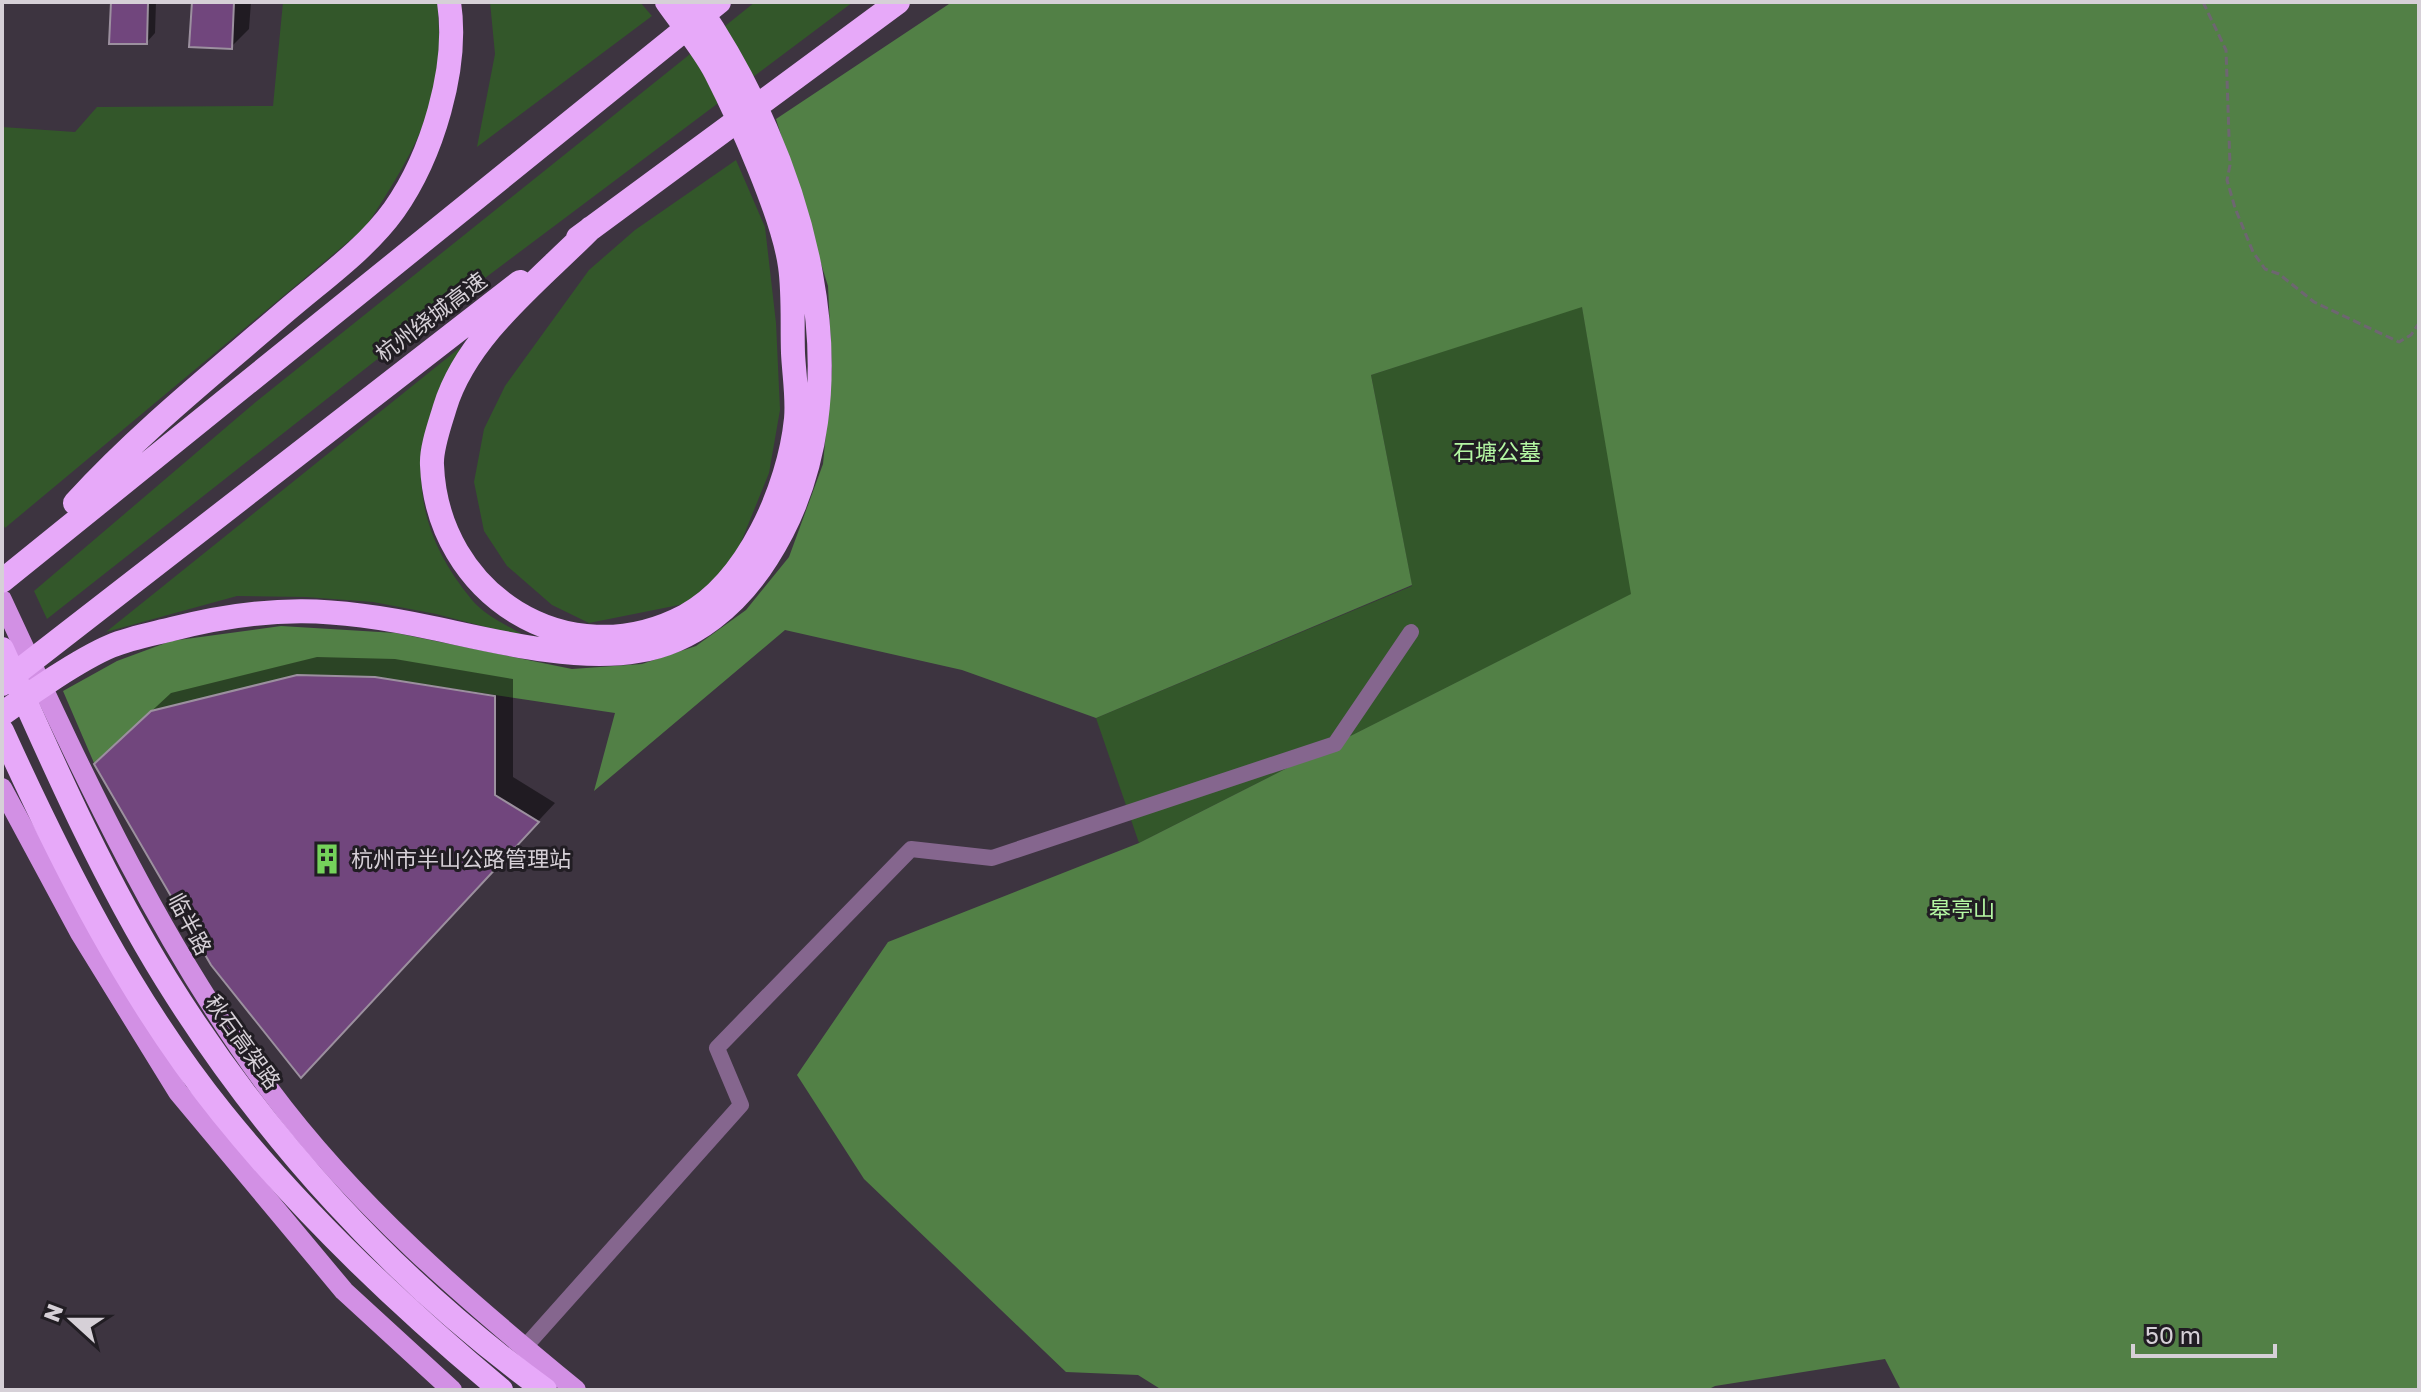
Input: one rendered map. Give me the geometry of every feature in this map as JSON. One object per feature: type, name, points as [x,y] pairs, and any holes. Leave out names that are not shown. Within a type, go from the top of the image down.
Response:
[{"type":"highway","points":[[2,581],[127,447],[350,256],[394,210],[432,134],[445,88],[452,54],[449,2]]},
{"type":"highway","points":[[591,228],[500,320],[467,361],[446,404],[432,463],[442,523],[479,581],[505,607],[555,632],[602,636],[633,633],[684,616],[717,592],[754,544],[780,491],[796,419],[790,264],[767,192],[715,71],[667,2]]},
{"type":"highway","points":[[2,714],[109,646],[220,617],[272,609],[324,609],[543,648],[637,651],[676,640],[714,619],[750,585],[779,540],[812,446],[819,392],[818,328],[802,226],[790,186],[741,76],[695,2]]},
{"type":"highway","points":[[20,564],[719,2]]},
{"type":"highway","name":"杭州绕城高速","points":[[2,684],[78,622],[591,228],[898,2]]},
{"type":"highway","name":"秋石高架路","points":[[2,649],[75,812],[165,977],[215,1052],[325,1191],[421,1288],[545,1390]]},
{"type":"highway","points":[[2,731],[44,824],[94,915],[141,996],[221,1111],[306,1212],[412,1313],[501,1390]]},
{"type":"main road","name":"临半路","points":[[2,600],[58,720],[187,971],[270,1091],[376,1214],[472,1305],[576,1390]]},
{"type":"main road","points":[[2,788],[80,933],[178,1092],[344,1291],[452,1390]]},
{"type":"street","points":[[524,1348],[741,1105],[717,1048],[911,849],[992,858],[1335,744],[1411,632]]},
{"type":"path","points":[[2203,2],[2226,50],[2230,165],[2227,180],[2253,252],[2265,269],[2279,274],[2314,302],[2383,336],[2399,342],[2411,335],[2419,323]]},
{"type":"green space","points":[[283,2],[438,2],[438,70],[428,113],[411,152],[366,227],[5,528],[2,522],[2,127],[75,132],[97,107],[273,106]]},
{"type":"green space","points":[[490,2],[640,2],[652,16],[477,147],[495,54]]},
{"type":"green space","points":[[755,2],[853,2],[389,350],[47,619],[34,591],[257,401]]},
{"type":"green space","name":"皋亭山","points":[[952,2],[2419,2],[2419,1390],[1901,1390],[1885,1359],[1715,1386],[1707,1390],[1162,1390],[1138,1375],[1066,1372],[864,1179],[797,1075],[888,942],[1139,843],[1631,594],[1582,307],[1371,375],[1412,585],[1096,718],[962,670],[785,630],[594,791],[615,713],[375,677],[297,675],[151,711],[94,763],[63,691],[117,661],[171,641],[281,626],[396,633],[572,669],[642,664],[696,646],[746,610],[789,557],[823,464],[832,369],[828,286],[776,119]]},
{"type":"green space","points":[[736,160],[765,227],[776,323],[780,410],[769,473],[731,567],[684,604],[589,623],[552,605],[507,566],[484,531],[474,482],[484,429],[505,386],[589,270],[635,230]]},
{"type":"green space","name":"石塘公墓","points":[[1582,306],[1632,594],[1139,843],[1096,718],[1412,586],[1371,375]]},
{"type":"green space","points":[[462,346],[432,412],[424,444],[421,475],[424,506],[449,568],[472,600],[491,616],[528,638],[436,614],[373,602],[237,596],[106,632]]},
{"type":"building","points":[[111,2],[148,3],[147,44],[109,44]]},
{"type":"building","points":[[192,2],[234,2],[232,49],[189,47]]},
{"type":"building","name":"杭州市半山公路管理站","points":[[297,675],[375,677],[495,696],[495,795],[539,822],[301,1078],[211,965],[94,764],[151,711]]},
{"type":"place","name":"杭州市半山公路管理站","points":[[327,859]]}]
